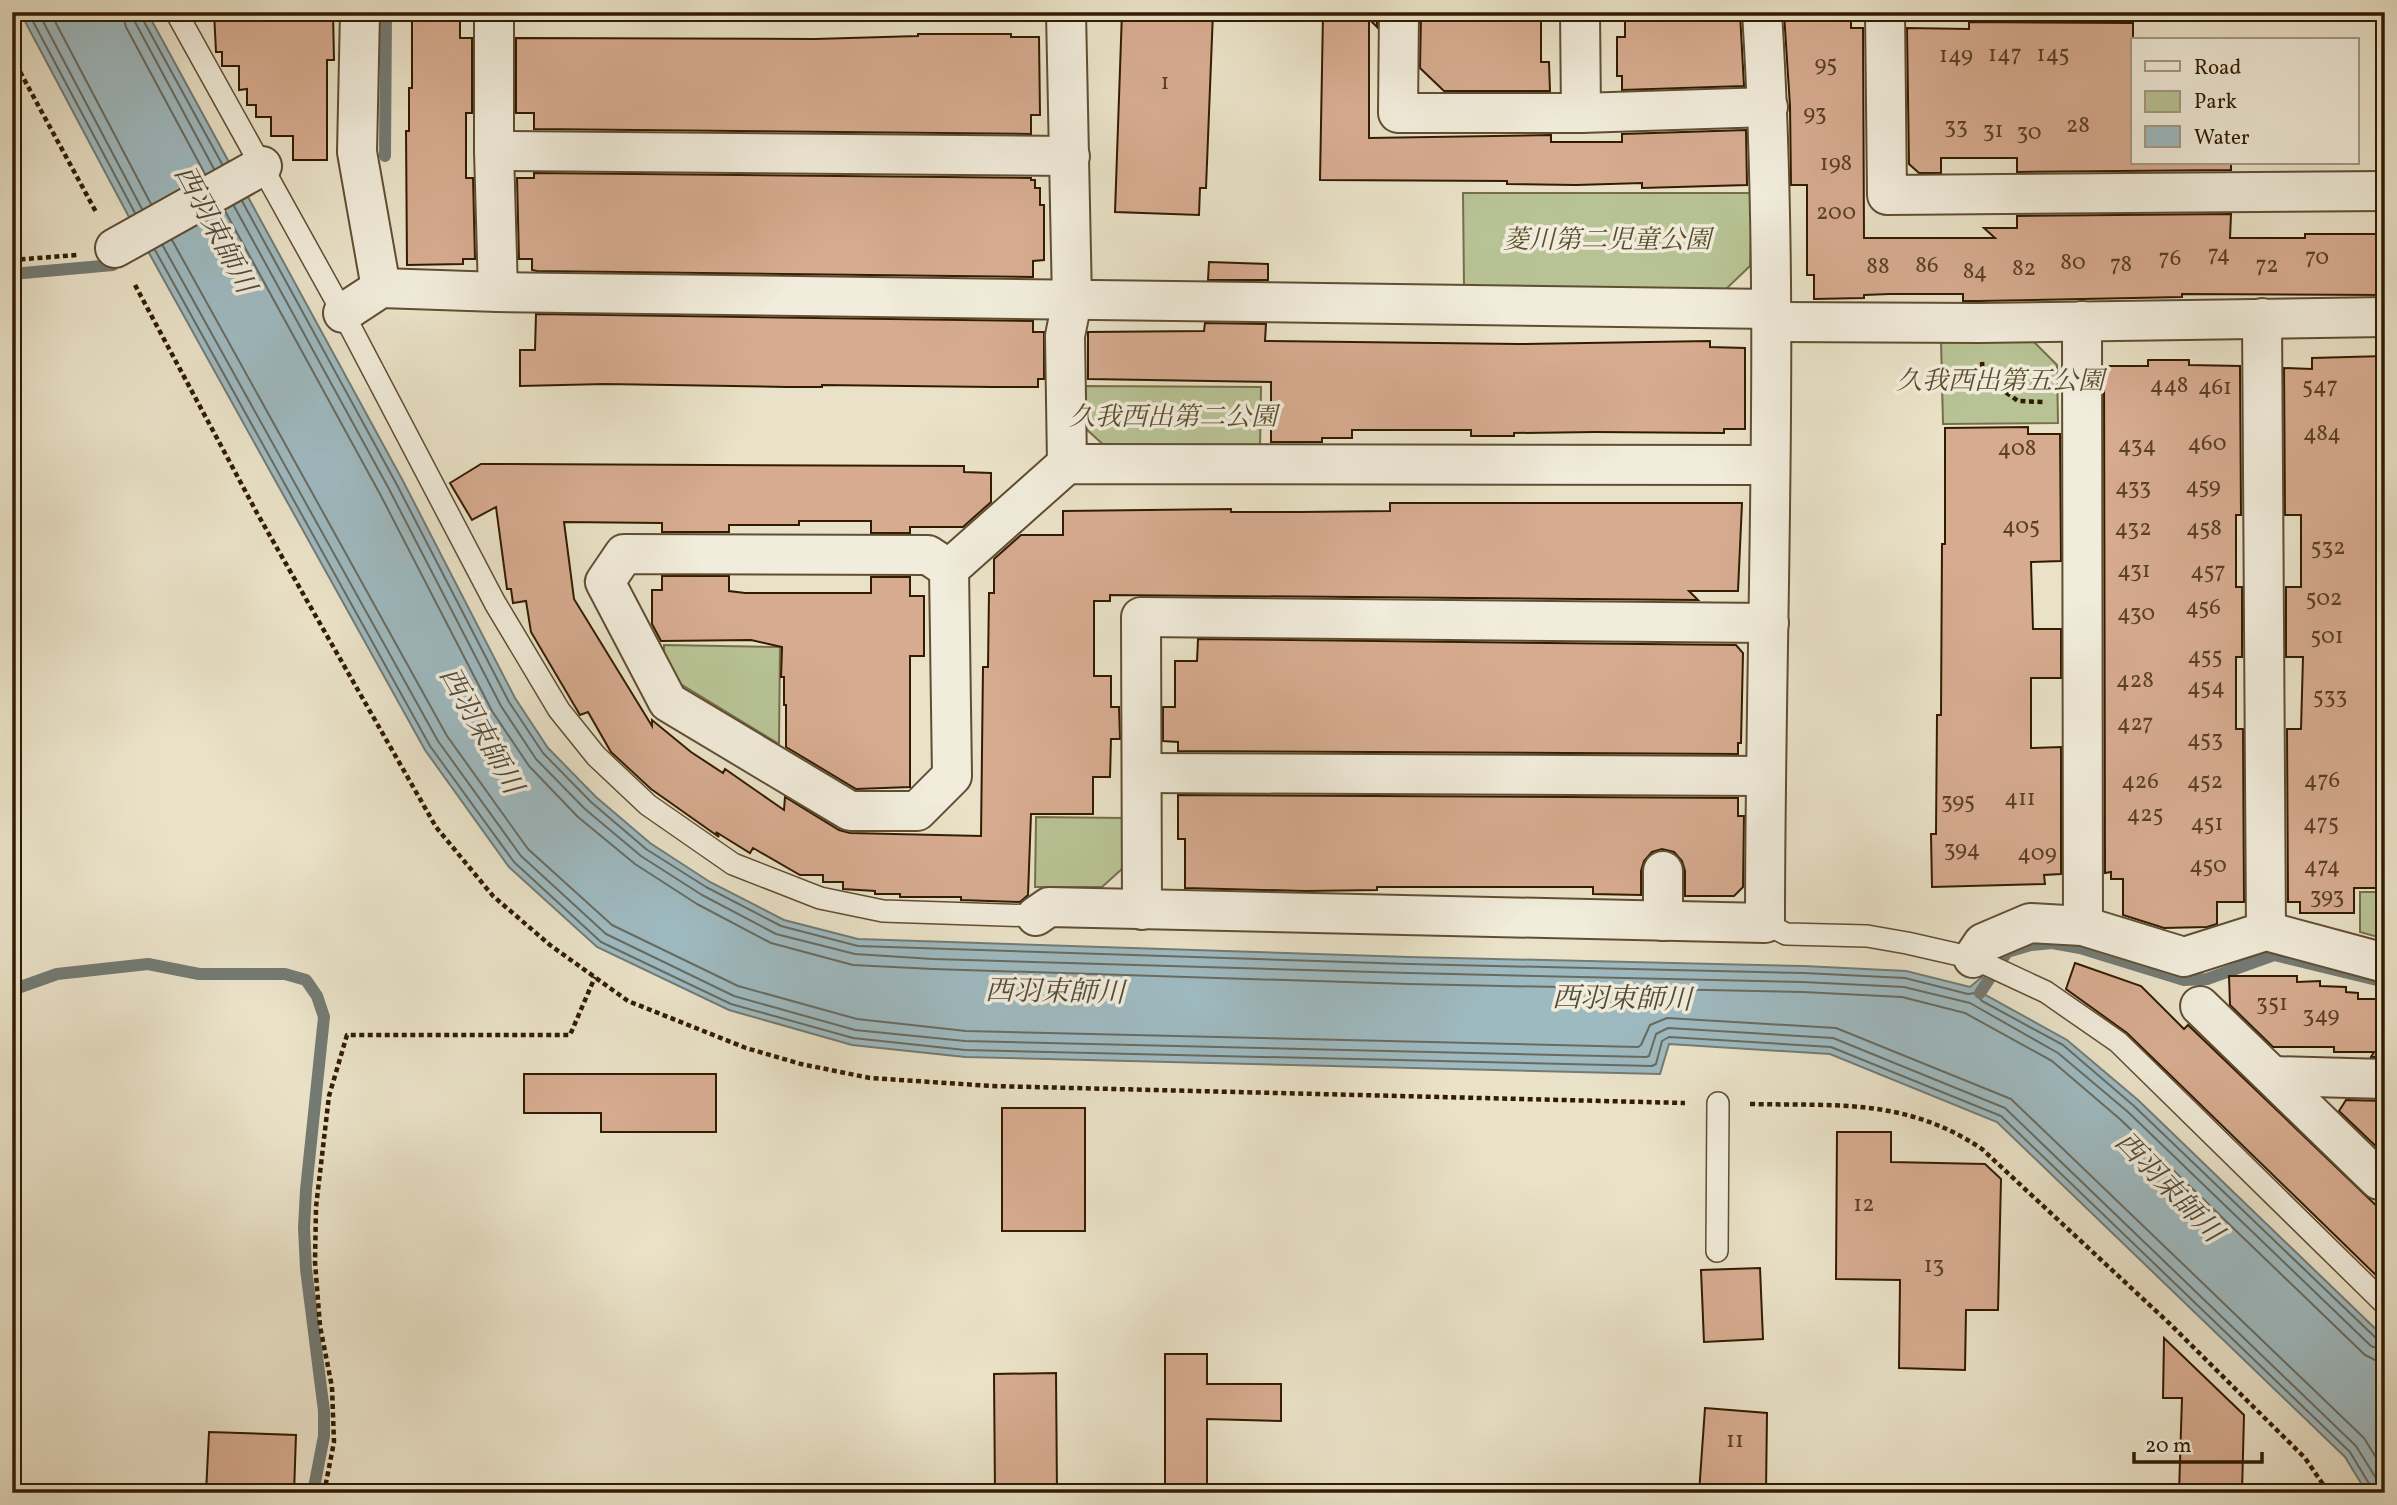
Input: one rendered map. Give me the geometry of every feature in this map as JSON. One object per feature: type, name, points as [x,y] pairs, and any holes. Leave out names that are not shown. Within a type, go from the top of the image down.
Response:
[{"type":"street","points":[[360,12],[358,152],[381,288]]},
{"type":"street","points":[[494,12],[498,292]]},
{"type":"street","points":[[1066,12],[1072,301],[1065,336],[1067,464]]},
{"type":"street","points":[[1399,12],[1398,113],[1581,113],[1768,107]]},
{"type":"street","points":[[1580,12],[1581,113]]},
{"type":"street","points":[[1036,916],[1049,907],[1765,923],[1772,316],[1768,107],[1762,12]]},
{"type":"street","points":[[1885,12],[1886,195],[2385,191]]},
{"type":"street","points":[[494,152],[1070,156]]},
{"type":"street","points":[[116,248],[262,166]]},
{"type":"street","points":[[343,313],[381,288],[1772,316],[1979,323],[2385,317]]},
{"type":"street","points":[[2262,318],[2266,931]]},
{"type":"street","points":[[2082,321],[2083,926]]},
{"type":"street","points":[[949,569],[928,555],[624,554],[605,582],[668,702],[850,811],[917,811],[952,776],[949,569],[1067,464],[1769,465]]},
{"type":"street","points":[[1142,910],[1141,617],[1769,623]]},
{"type":"street","points":[[1142,773],[1766,776]]},
{"type":"street","points":[[1663,871],[1663,920]]},
{"type":"street","points":[[1988,965],[1983,943],[2030,923],[2083,926],[2184,957],[2266,931],[2385,963]]},
{"type":"street","points":[[2200,1006],[2379,1180],[2385,1180]]},
{"type":"street","points":[[2273,1076],[2385,1079]]},
{"type":"lane","points":[[176,12],[343,313],[495,603],[559,710],[596,756],[648,805],[733,864],[821,898],[883,911],[1036,916]]},
{"type":"lane","points":[[1765,923],[1786,934],[1867,936],[1907,943],[1988,965],[2046,992],[2118,1042],[2385,1304]]},
{"type":"lane","points":[[1717,1251],[1718,1103]]},
{"type":"path","points":[[12,260],[81,255],[116,248]]},
{"type":"path","points":[[1979,323],[1983,376],[2018,401],[2082,404]]},
{"type":"path","points":[[324,1493],[334,1442],[334,1428],[332,1387],[320,1326],[315,1262],[316,1207],[329,1096],[347,1035],[570,1035],[595,977]]},
{"type":"green space","name":"菱川第二児童公園","points":[[1463,193],[1752,193],[1750,266],[1726,289],[1464,287]]},
{"type":"green space","name":"久我西出第五公園","points":[[2032,340],[2057,365],[2058,423],[1943,424],[1941,341]]},
{"type":"green space","name":"久我西出第二公園","points":[[1086,386],[1261,387],[1260,450],[1107,448],[1085,428]]},
{"type":"green space","points":[[664,645],[780,647],[779,744],[679,683],[664,654]]},
{"type":"green space","points":[[1036,817],[1123,818],[1123,868],[1102,887],[1035,887]]},
{"type":"green space","points":[[2360,892],[2385,892],[2385,939],[2360,932]]},
{"type":"water","name":"西羽束師川","points":[[20,12],[147,12],[403,481],[515,698],[548,748],[596,797],[650,843],[710,882],[784,920],[858,939],[1409,957],[1804,966],[1906,971],[1970,987],[1982,977],[1991,982],[1984,994],[2067,1040],[2138,1100],[2385,1338],[2385,1493],[2367,1493],[2345,1457],[1997,1122],[1830,1054],[1669,1044],[1660,1074],[965,1057],[852,1045],[729,1010],[597,947],[509,867],[425,750],[129,217]]},
{"type":"building","points":[[214,12],[333,12],[334,60],[327,60],[327,160],[293,160],[293,136],[271,136],[271,117],[256,117],[256,105],[247,105],[247,89],[239,90],[239,66],[222,66],[222,52],[216,52]]},
{"type":"building","points":[[412,12],[460,12],[460,38],[472,38],[472,113],[466,113],[466,178],[473,178],[475,259],[463,259],[463,264],[407,265],[406,131],[409,131],[409,88],[412,88]]},
{"type":"building","points":[[1122,12],[1213,12],[1206,188],[1200,188],[1199,215],[1115,212]]},
{"type":"building","points":[[1541,12],[1541,62],[1549,62],[1550,91],[1444,91],[1420,68],[1421,14]]},
{"type":"building","points":[[1625,12],[1740,13],[1744,86],[1622,90],[1622,76],[1617,76],[1617,37],[1625,37]]},
{"type":"building","points":[[1784,13],[1851,13],[1851,28],[1863,28],[1864,238],[1995,238],[1984,228],[2017,228],[2017,216],[2231,214],[2230,238],[2385,234],[2385,295],[2182,294],[2182,297],[1963,301],[1963,294],[1889,294],[1864,295],[1864,298],[1814,299],[1814,275],[1807,275],[1807,185],[1791,185],[1790,106]]},
{"type":"building","points":[[1323,14],[1377,14],[1377,27],[1369,19],[1369,138],[1551,135],[1551,142],[1622,142],[1622,134],[1746,130],[1747,185],[1642,188],[1642,183],[1576,185],[1507,184],[1507,181],[1320,180]]},
{"type":"building","points":[[1969,22],[2133,23],[2131,164],[2231,164],[2231,170],[2017,172],[2017,158],[1941,158],[1941,173],[1919,173],[1909,164],[1907,28],[1969,29]]},
{"type":"building","points":[[918,34],[1011,34],[1011,37],[1039,37],[1040,115],[1031,115],[1031,134],[534,129],[534,113],[516,113],[516,38],[815,39]]},
{"type":"building","points":[[534,173],[1031,178],[1035,180],[1035,188],[1040,188],[1040,205],[1044,205],[1044,260],[1033,261],[1033,277],[537,271],[532,270],[532,259],[519,259],[517,178],[534,178]]},
{"type":"building","points":[[1209,262],[1268,264],[1268,280],[1208,280]]},
{"type":"building","points":[[536,314],[1033,321],[1033,332],[1044,332],[1044,379],[1038,379],[1038,387],[605,384],[520,386],[520,350],[535,350]]},
{"type":"building","points":[[1205,323],[1266,324],[1265,341],[1519,344],[1710,341],[1710,347],[1745,348],[1745,429],[1724,429],[1724,433],[1514,433],[1514,436],[1471,436],[1471,430],[1352,430],[1352,438],[1322,438],[1322,442],[1271,442],[1271,382],[1088,379],[1088,332],[1204,331]]},
{"type":"building","points":[[2385,356],[2385,888],[2354,888],[2354,913],[2300,913],[2300,902],[2288,902],[2287,729],[2301,729],[2303,657],[2286,657],[2286,587],[2301,587],[2301,515],[2285,515],[2284,368],[2312,369],[2312,358]]},
{"type":"building","points":[[2148,360],[2189,360],[2189,365],[2240,366],[2241,515],[2236,515],[2236,587],[2242,587],[2242,657],[2236,657],[2236,729],[2243,729],[2244,902],[2217,902],[2217,924],[2207,927],[2164,928],[2123,915],[2123,879],[2111,879],[2111,872],[2105,873],[2104,366],[2148,366]]},
{"type":"building","points":[[2028,427],[2028,434],[2060,434],[2061,561],[2031,562],[2033,629],[2061,629],[2061,678],[2031,678],[2031,748],[2061,747],[2061,874],[2044,875],[2045,884],[1932,887],[1931,834],[1936,834],[1937,715],[1941,715],[1945,428]]},
{"type":"building","points":[[481,464],[964,466],[964,472],[991,473],[991,502],[963,527],[910,527],[910,533],[871,533],[871,521],[799,521],[799,525],[729,525],[729,532],[662,532],[662,523],[564,522],[574,599],[652,726],[652,720],[691,752],[723,773],[725,769],[784,810],[785,797],[839,830],[850,833],[981,836],[983,667],[988,667],[989,593],[994,593],[994,559],[1021,535],[1063,535],[1063,511],[1390,511],[1390,503],[1742,503],[1738,591],[1689,591],[1698,600],[1110,595],[1110,601],[1094,601],[1094,676],[1111,676],[1111,707],[1119,707],[1120,739],[1111,739],[1110,777],[1093,777],[1093,814],[1031,814],[1028,895],[1020,902],[961,900],[961,897],[900,897],[900,894],[875,894],[875,891],[843,889],[843,882],[823,882],[823,875],[800,875],[753,848],[750,853],[716,832],[719,837],[651,789],[611,752],[588,712],[580,715],[531,632],[526,601],[513,603],[511,589],[507,589],[496,507],[472,520],[450,483]]},
{"type":"building","points":[[662,576],[729,576],[729,591],[745,593],[871,593],[871,577],[910,577],[910,596],[924,596],[924,656],[910,656],[910,787],[856,789],[786,747],[784,677],[781,677],[782,647],[751,640],[661,641],[652,624],[652,590],[662,590]]},
{"type":"building","points":[[1198,639],[1736,645],[1743,653],[1741,743],[1738,743],[1738,754],[1178,751],[1178,742],[1163,741],[1163,707],[1175,707],[1175,661],[1197,661]]},
{"type":"building","points":[[1178,795],[1738,798],[1738,816],[1744,816],[1743,887],[1734,896],[1685,896],[1685,871],[1682,861],[1674,852],[1662,849],[1652,852],[1644,861],[1641,871],[1641,895],[1593,894],[1593,887],[1377,887],[1377,890],[1305,891],[1185,888],[1185,839],[1178,839]]},
{"type":"building","points":[[2075,963],[2141,986],[2184,1029],[2188,1025],[2385,1214],[2385,1284],[2127,1033],[2066,989]]},
{"type":"building","points":[[2229,976],[2297,976],[2297,982],[2320,981],[2320,986],[2346,987],[2346,992],[2358,993],[2358,999],[2385,999],[2385,1057],[2371,1057],[2374,1052],[2334,1052],[2334,1047],[2273,1047],[2230,1005]]},
{"type":"building","points":[[524,1074],[716,1074],[716,1132],[601,1132],[601,1113],[524,1113]]},
{"type":"building","points":[[2346,1100],[2385,1101],[2385,1155],[2339,1111]]},
{"type":"building","points":[[1002,1108],[1085,1108],[1085,1231],[1002,1231]]},
{"type":"building","points":[[1837,1132],[1891,1132],[1891,1162],[1985,1164],[2001,1179],[1998,1310],[1966,1310],[1965,1370],[1899,1368],[1900,1280],[1836,1279]]},
{"type":"building","points":[[1760,1268],[1763,1339],[1704,1342],[1701,1270]]},
{"type":"building","points":[[2164,1338],[2244,1415],[2242,1493],[2179,1493],[2182,1398],[2163,1398]]},
{"type":"building","points":[[1165,1354],[1207,1354],[1207,1384],[1281,1384],[1281,1421],[1207,1419],[1207,1493],[1165,1493]]},
{"type":"building","points":[[1056,1373],[1057,1493],[995,1493],[994,1374]]},
{"type":"building","points":[[1705,1408],[1767,1413],[1766,1493],[1699,1493]]},
{"type":"building","points":[[209,1432],[296,1435],[294,1493],[206,1493]]},
{"type":"waterway","points":[[385,156],[386,12]]},
{"type":"waterway","points":[[12,274],[113,265]]},
{"type":"waterway","points":[[1980,993],[2007,952],[2031,945],[2052,943],[2080,948],[2184,980],[2207,979],[2274,955],[2385,982]]},
{"type":"waterway","points":[[12,990],[57,974],[148,964],[199,974],[285,974],[306,980],[317,996],[324,1017],[304,1228],[306,1269],[324,1411],[324,1436],[313,1493]]}]
